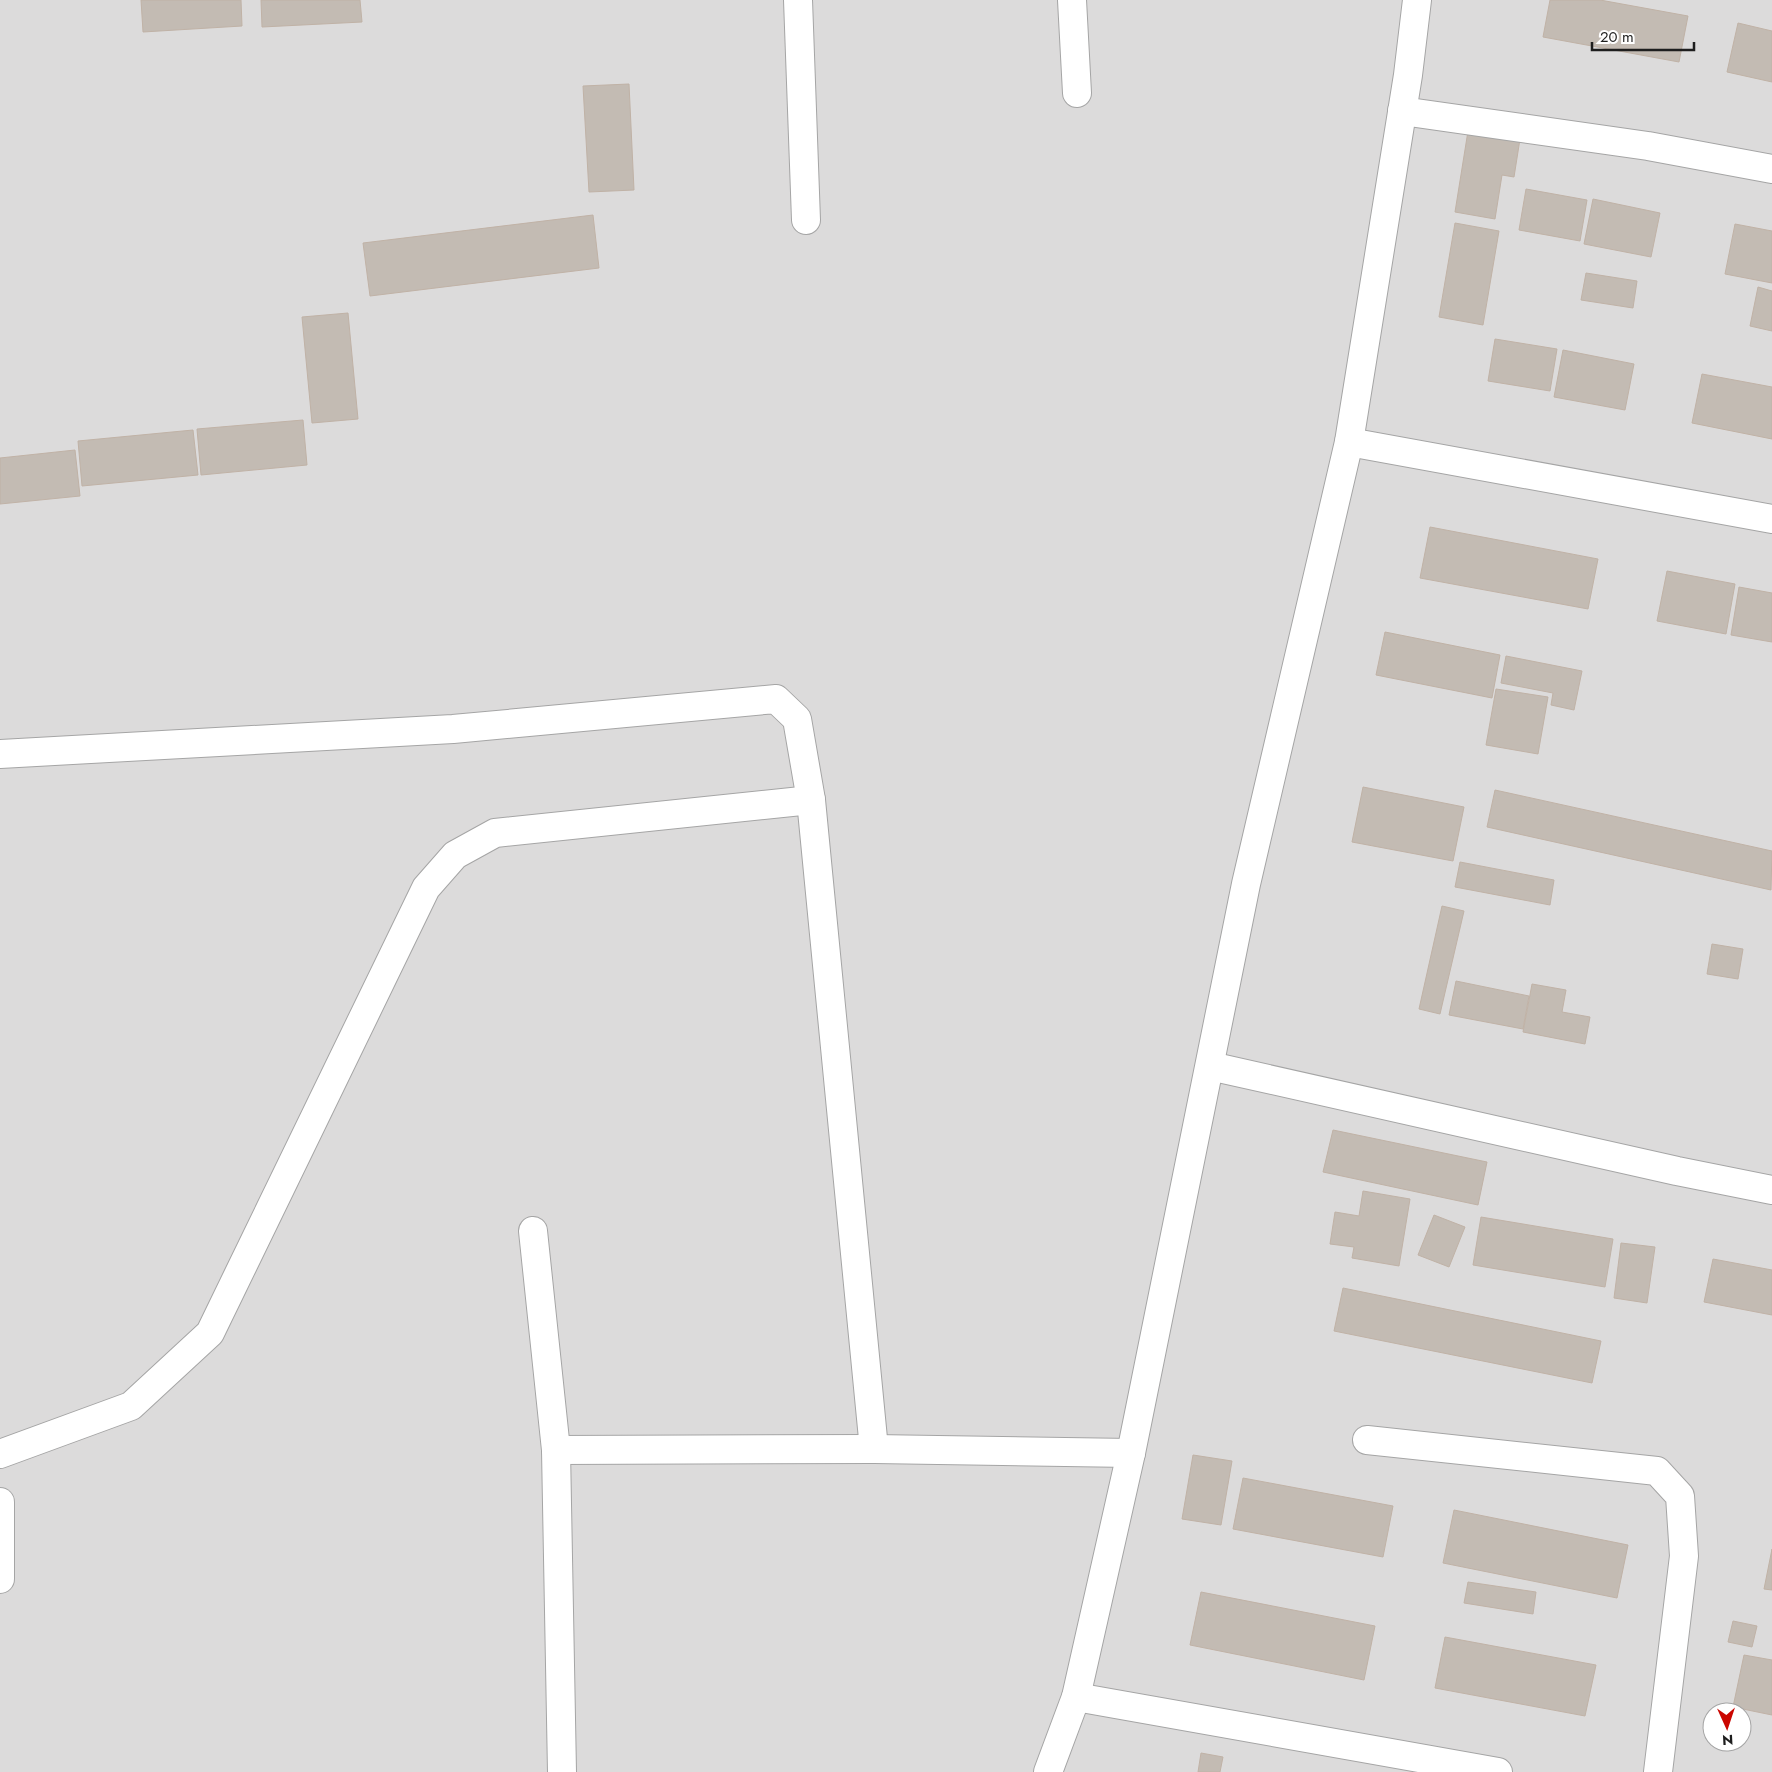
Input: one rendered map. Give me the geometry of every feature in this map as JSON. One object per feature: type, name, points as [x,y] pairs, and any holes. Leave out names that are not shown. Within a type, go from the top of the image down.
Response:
[{"type":"street","points":[[798,0],[806,220]]},
{"type":"street","points":[[1072,0],[1077,93]]},
{"type":"street","points":[[1048,1772],[1076,1697],[1131,1453],[1246,884],[1350,442],[1402,111],[1417,0]]},
{"type":"street","points":[[1402,111],[1648,146],[1772,169]]},
{"type":"street","points":[[1350,442],[1772,519]]},
{"type":"street","points":[[0,754],[453,729],[776,699],[796,719],[811,800],[874,1449]]},
{"type":"street","points":[[0,1454],[131,1406],[210,1333],[426,888],[456,855],[495,834],[811,800]]},
{"type":"street","points":[[1210,1066],[1677,1171],[1772,1190]]},
{"type":"street","points":[[533,1232],[556,1450],[562,1772]]},
{"type":"street","points":[[1367,1440],[1657,1471],[1680,1496],[1684,1556],[1658,1772]]},
{"type":"street","points":[[556,1450],[874,1449],[1131,1453]]},
{"type":"street","points":[[0,1502],[0,1579]]},
{"type":"street","points":[[1076,1697],[1498,1772]]},
{"type":"shaded area","points":[[0,0],[1772,0],[1772,1772],[0,1772]]},
{"type":"building","points":[[141,0],[241,0],[242,26],[143,32]]},
{"type":"building","points":[[261,0],[360,0],[362,22],[262,27]]},
{"type":"building","points":[[1550,0],[1600,0],[1688,16],[1679,62],[1543,37]]},
{"type":"building","points":[[1738,23],[1772,31],[1772,82],[1727,72]]},
{"type":"building","points":[[629,84],[634,190],[589,192],[583,86]]},
{"type":"building","points":[[1468,131],[1520,139],[1514,177],[1502,175],[1495,219],[1455,212]]},
{"type":"building","points":[[1526,189],[1587,200],[1580,241],[1519,230]]},
{"type":"building","points":[[1593,199],[1660,213],[1651,257],[1584,244]]},
{"type":"building","points":[[593,215],[599,268],[370,296],[363,243]]},
{"type":"building","points":[[1455,223],[1499,231],[1483,325],[1439,317]]},
{"type":"building","points":[[1735,224],[1772,231],[1772,283],[1725,274]]},
{"type":"building","points":[[1586,273],[1637,281],[1633,308],[1581,300]]},
{"type":"building","points":[[1758,287],[1772,291],[1772,331],[1750,326]]},
{"type":"building","points":[[348,313],[358,419],[312,423],[302,317]]},
{"type":"building","points":[[1495,339],[1557,349],[1550,391],[1488,381]]},
{"type":"building","points":[[1563,350],[1634,364],[1625,410],[1554,397]]},
{"type":"building","points":[[1702,374],[1772,387],[1772,439],[1692,423]]},
{"type":"building","points":[[303,420],[307,465],[201,475],[197,429]]},
{"type":"building","points":[[193,430],[198,475],[82,486],[78,441]]},
{"type":"building","points":[[75,450],[80,496],[0,504],[0,458]]},
{"type":"building","points":[[1430,527],[1598,559],[1588,609],[1420,578]]},
{"type":"building","points":[[1667,571],[1735,584],[1726,634],[1657,621]]},
{"type":"building","points":[[1739,587],[1772,593],[1772,642],[1731,635]]},
{"type":"building","points":[[1385,632],[1500,655],[1492,698],[1376,675]]},
{"type":"building","points":[[1506,656],[1582,671],[1574,710],[1551,705],[1553,693],[1501,683]]},
{"type":"building","points":[[1496,689],[1548,697],[1538,754],[1486,745]]},
{"type":"building","points":[[1363,787],[1464,807],[1453,861],[1352,842]]},
{"type":"building","points":[[1495,790],[1772,851],[1771,890],[1487,827]]},
{"type":"building","points":[[1460,862],[1554,880],[1550,905],[1455,887]]},
{"type":"building","points":[[1442,906],[1464,911],[1440,1014],[1419,1009]]},
{"type":"building","points":[[1712,944],[1743,949],[1738,979],[1707,974]]},
{"type":"building","points":[[1456,981],[1529,996],[1523,1029],[1449,1015]]},
{"type":"building","points":[[1532,984],[1566,990],[1562,1012],[1590,1017],[1585,1044],[1523,1032]]},
{"type":"building","points":[[1333,1130],[1487,1162],[1478,1205],[1323,1172]]},
{"type":"building","points":[[1363,1191],[1410,1199],[1399,1266],[1352,1258],[1354,1247],[1330,1244],[1335,1212],[1359,1216]]},
{"type":"building","points":[[1434,1215],[1465,1227],[1449,1267],[1418,1255]]},
{"type":"building","points":[[1481,1217],[1613,1239],[1605,1287],[1473,1265]]},
{"type":"building","points":[[1621,1243],[1655,1247],[1647,1303],[1614,1298]]},
{"type":"building","points":[[1713,1259],[1772,1270],[1772,1315],[1704,1302]]},
{"type":"building","points":[[1343,1288],[1601,1341],[1592,1383],[1334,1331]]},
{"type":"building","points":[[1193,1455],[1232,1461],[1221,1525],[1182,1519]]},
{"type":"building","points":[[1243,1478],[1393,1506],[1383,1557],[1233,1529]]},
{"type":"building","points":[[1454,1510],[1628,1545],[1617,1598],[1443,1563]]},
{"type":"building","points":[[1772,1549],[1772,1590],[1764,1589]]},
{"type":"building","points":[[1468,1582],[1536,1592],[1533,1614],[1464,1603]]},
{"type":"building","points":[[1201,1592],[1375,1626],[1364,1680],[1190,1645]]},
{"type":"building","points":[[1733,1621],[1757,1626],[1752,1647],[1728,1642]]},
{"type":"building","points":[[1445,1637],[1596,1665],[1585,1716],[1435,1688]]},
{"type":"building","points":[[1744,1655],[1772,1660],[1772,1715],[1752,1711],[1752,1702],[1734,1702]]},
{"type":"building","points":[[1201,1753],[1223,1757],[1220,1772],[1198,1772]]}]
